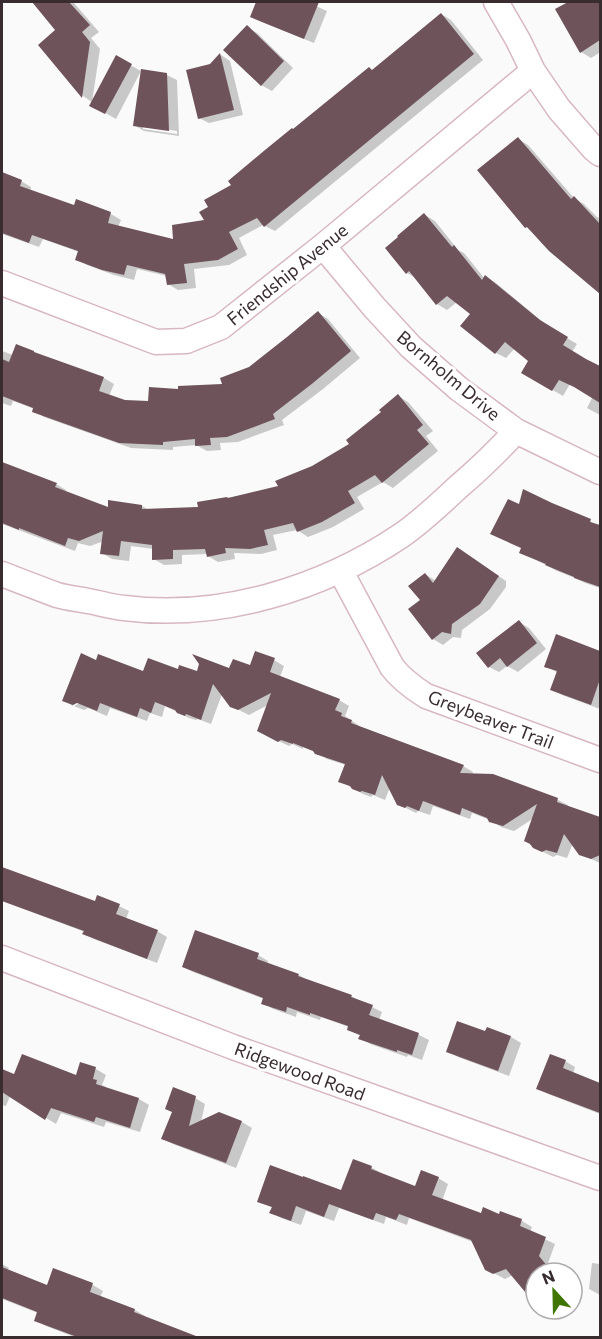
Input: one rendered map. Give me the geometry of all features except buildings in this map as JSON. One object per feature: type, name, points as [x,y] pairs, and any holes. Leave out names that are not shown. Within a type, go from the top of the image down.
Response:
[{"type":"street","points":[[496,2],[518,40],[532,71],[559,109],[600,154]]},
{"type":"street","name":"Friendship Avenue","points":[[2,283],[156,342],[186,341],[220,327],[323,246],[532,71]]},
{"type":"street","name":"Bornholm Drive","points":[[323,246],[411,347],[459,389],[516,431],[600,472]]},
{"type":"street","points":[[2,574],[59,595],[124,608],[176,610],[241,603],[271,596],[303,586],[340,570],[402,535],[428,515],[498,452],[516,431]]},
{"type":"street","name":"Greybeaver Trail","points":[[340,570],[392,667],[412,687],[426,696],[600,760]]},
{"type":"street","name":"Ridgewood Road","points":[[2,958],[233,1047],[600,1178]]}]
